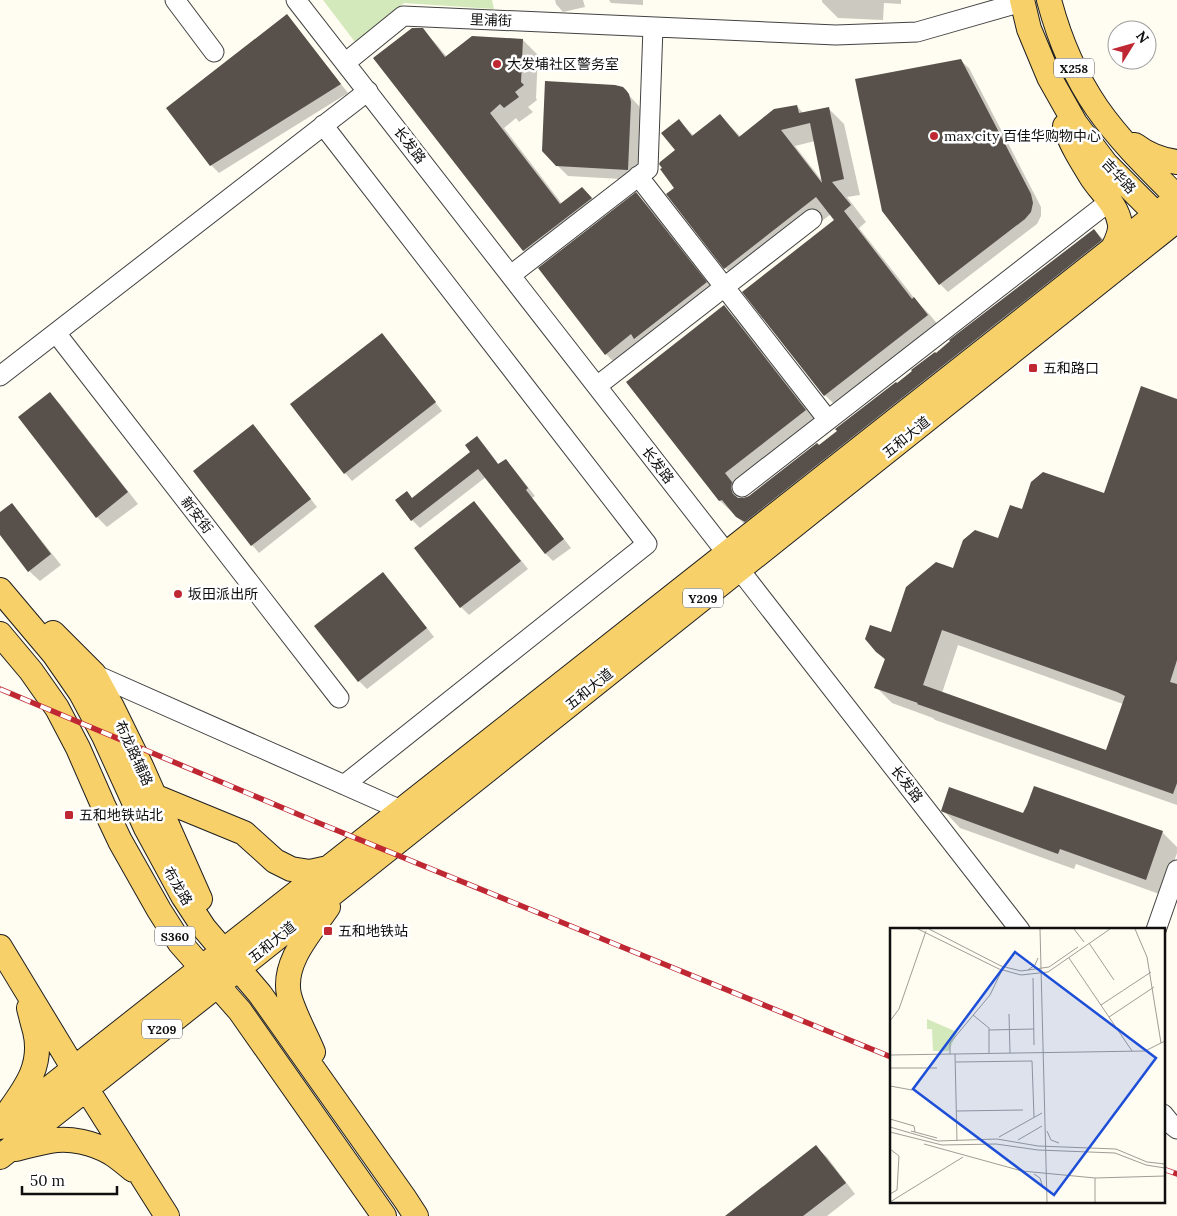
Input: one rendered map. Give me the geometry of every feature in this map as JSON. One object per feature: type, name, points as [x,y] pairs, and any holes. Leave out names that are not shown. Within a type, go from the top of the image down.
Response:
[{"type":"main road","name":"吉华路","points":[[1049,0],[1055,21],[1073,66],[1097,108],[1139,159],[1177,198]]},
{"type":"main road","name":"吉华路","points":[[1022,1],[1030,29],[1049,77],[1075,123],[1106,164],[1170,224]]},
{"type":"main road","points":[[1049,77],[1069,138],[1093,178],[1117,212],[1120,226],[1118,238],[1112,250]]},
{"type":"main road","points":[[1113,129],[1144,152],[1165,160],[1177,162]]},
{"type":"main road","name":"五和大道","points":[[3,1154],[80,1079],[201,968],[223,951],[334,878],[734,561],[1170,224],[1177,198]]},
{"type":"main road","name":"五和大道","points":[[0,1127],[80,1079],[217,986],[238,969],[334,878],[401,810],[734,561],[1112,250],[1170,224]]},
{"type":"main road","name":"布龙路辅路","points":[[0,588],[27,609],[94,674],[127,736],[223,951]]},
{"type":"main road","name":"布龙路","points":[[0,588],[54,654],[81,694],[104,736],[129,794],[164,862],[204,928],[260,994],[416,1216]]},
{"type":"main road","name":"布龙路","points":[[0,634],[32,671],[57,708],[139,876],[180,943],[240,1011],[384,1216]]},
{"type":"main road","points":[[154,796],[244,834],[283,866],[334,878],[291,964],[288,984],[292,1003],[334,1099]]},
{"type":"main road","points":[[0,947],[80,1079],[167,1216]]},
{"type":"main road","points":[[0,1123],[29,1082],[37,1058],[36,1033],[21,983]]},
{"type":"main road","points":[[3,1154],[51,1141],[83,1142],[113,1154],[144,1179]]},
{"type":"street","points":[[175,0],[214,52]]},
{"type":"street","name":"长发路","points":[[296,0],[1018,928]]},
{"type":"street","name":"里浦街","points":[[345,63],[403,16],[836,35],[917,32],[1022,1]]},
{"type":"street","points":[[511,275],[648,169],[653,27]]},
{"type":"street","points":[[0,376],[368,91]]},
{"type":"street","points":[[323,125],[647,544],[344,785]]},
{"type":"street","points":[[638,176],[828,420]]},
{"type":"street","points":[[742,487],[1110,201]]},
{"type":"street","points":[[597,386],[812,219]]},
{"type":"street","name":"新安街","points":[[56,333],[339,698]]},
{"type":"street","points":[[94,674],[401,810]]},
{"type":"street","points":[[1157,928],[1177,870]]},
{"type":"street","points":[[1164,1115],[1177,1129]]},
{"type":"green space","points":[[323,0],[492,0],[494,9],[404,3],[355,42]]},
{"type":"building","points":[[287,14],[341,84],[210,166],[166,108]]},
{"type":"building","points":[[412,28],[423,28],[445,57],[472,36],[523,39],[521,82],[524,85],[515,92],[519,97],[504,108],[500,104],[490,113],[560,204],[582,187],[592,198],[523,251],[373,58]]},
{"type":"building","name":"max city 百佳华购物中心","points":[[961,59],[1031,194],[1033,203],[1031,212],[1025,219],[939,285],[882,211],[855,79]]},
{"type":"building","points":[[545,81],[615,85],[626,90],[631,102],[628,170],[556,166],[542,151]]},
{"type":"building","points":[[797,105],[799,113],[829,107],[844,179],[832,182],[851,205],[844,211],[912,299],[914,297],[928,315],[824,396],[742,292],[834,220],[816,197],[724,269],[666,194],[674,188],[660,169],[662,168],[659,164],[675,150],[661,133],[679,119],[692,136],[720,114],[739,137],[774,109]],"holes":[[[810,123],[822,183],[781,130]]]},
{"type":"building","points":[[636,192],[707,282],[634,339],[631,334],[605,355],[538,268]]},
{"type":"building","points":[[1094,229],[1102,240],[745,522],[736,517],[722,500],[719,501],[626,382],[724,305],[806,410],[725,473],[732,482],[733,494],[738,498],[744,498],[817,443],[819,445],[837,431],[835,429],[936,353],[949,340]]},
{"type":"building","points":[[382,333],[436,402],[344,474],[290,404]]},
{"type":"building","points":[[1141,386],[1177,399],[1177,660],[1170,682],[1177,684],[1177,783],[1173,794],[874,688],[885,659],[865,639],[870,625],[891,632],[906,587],[936,562],[953,568],[963,540],[975,530],[998,538],[1010,505],[1022,509],[1031,482],[1043,472],[1104,493]],"holes":[[[942,630],[1125,696],[1106,750],[923,685]]]},
{"type":"building","points":[[50,392],[128,492],[96,518],[18,417]]},
{"type":"building","points":[[253,424],[311,499],[251,546],[193,471]]},
{"type":"building","points":[[477,436],[498,464],[506,459],[528,488],[526,490],[564,539],[545,554],[478,469],[411,521],[395,500],[407,491],[412,498],[470,452],[465,445]]},
{"type":"building","points":[[474,501],[521,561],[460,608],[414,548]]},
{"type":"building","points":[[12,503],[51,554],[28,572],[0,535],[0,512]]},
{"type":"building","points":[[383,572],[427,628],[358,682],[314,626]]},
{"type":"building","points":[[1034,786],[1163,831],[1146,880],[1060,849],[1058,854],[941,811],[949,787],[1023,813]]},
{"type":"building","points":[[816,1145],[846,1183],[803,1216],[725,1216]]},
{"type":"railway","points":[[0,689],[314,821],[890,1057]]},
{"type":"railway","points":[[1164,1169],[1177,1174]]},
{"type":"place","name":"大发埔社区警务室","points":[[497,64]]},
{"type":"place","name":"max city 百佳华购物中心","points":[[934,136]]},
{"type":"place","name":"五和路口","points":[[1033,368]]},
{"type":"place","name":"坂田派出所","points":[[178,594]]},
{"type":"place","name":"五和地铁站北","points":[[69,815]]},
{"type":"place","name":"五和地铁站","points":[[328,931]]}]
